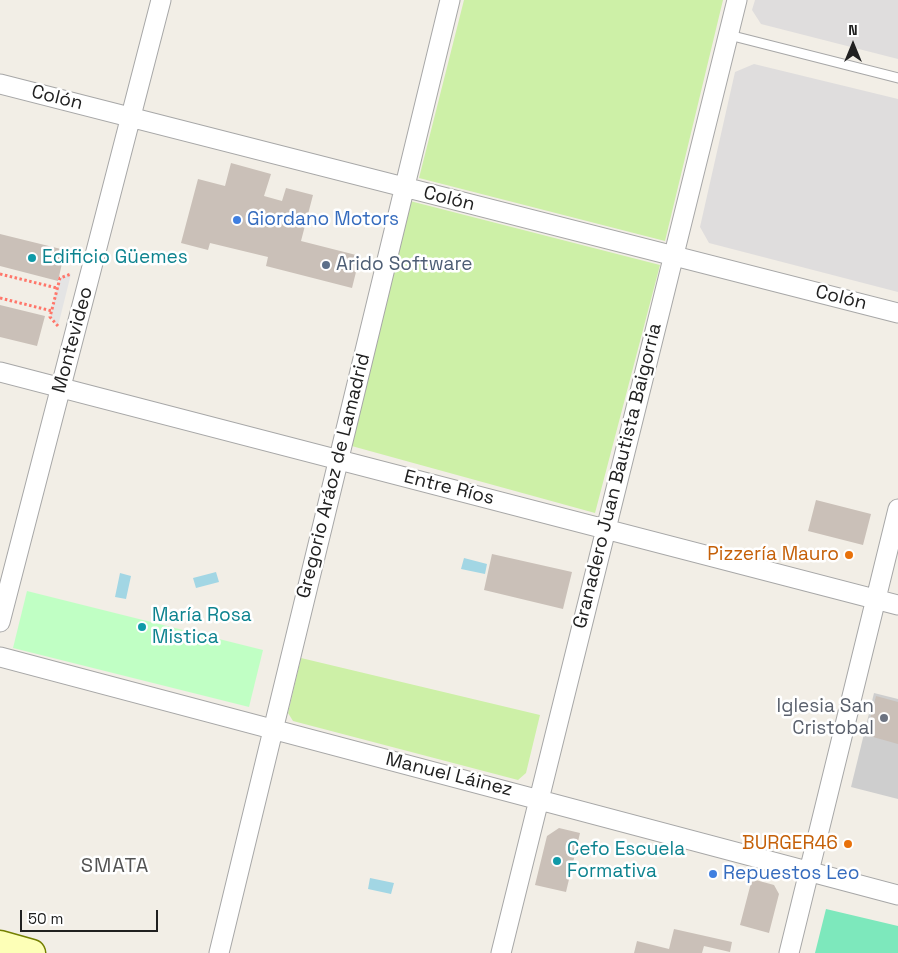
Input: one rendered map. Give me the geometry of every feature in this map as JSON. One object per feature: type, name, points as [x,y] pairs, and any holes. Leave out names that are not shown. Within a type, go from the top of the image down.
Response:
[{"type":"main road","points":[[0,944],[32,953]]},
{"type":"street","name":"Montevideo","points":[[0,622],[161,0]]},
{"type":"street","name":"Gregorio Aráoz de Lamadrid","points":[[219,953],[450,0]]},
{"type":"street","name":"Granadero Juan Bautista Baigorria","points":[[501,953],[737,0]]},
{"type":"street","name":"Colón","points":[[0,84],[898,313]]},
{"type":"street","name":"Entre Ríos","points":[[0,372],[898,605]]},
{"type":"street","points":[[790,953],[898,509]]},
{"type":"street","name":"Manuel Láinez","points":[[0,657],[273,730],[540,798],[898,895]]},
{"type":"lane","points":[[729,35],[898,78]]},
{"type":"path","points":[[57,334],[58,326],[50,317],[60,278],[71,274],[73,267]]},
{"type":"path","points":[[0,274],[57,288]]},
{"type":"path","points":[[0,298],[52,311]]},
{"type":"shaded area","points":[[755,0],[898,0],[898,59],[761,24],[752,10]]},
{"type":"shaded area","points":[[754,64],[898,99],[898,292],[709,243],[700,227],[735,72]]},
{"type":"shaded area","points":[[71,274],[58,326],[50,317],[57,288],[61,277]]},
{"type":"shaded area","points":[[874,693],[898,699],[898,799],[851,787]]},
{"type":"green space","points":[[464,0],[723,0],[665,241],[419,178]]},
{"type":"green space","points":[[410,201],[660,265],[595,513],[348,445]]},
{"type":"green space","points":[[27,591],[263,650],[249,707],[13,648]]},
{"type":"green space","points":[[301,658],[540,715],[526,773],[518,780],[293,721],[288,713]]},
{"type":"green space","points":[[826,909],[898,926],[898,953],[815,953]]},
{"type":"water","points":[[464,558],[487,564],[485,574],[461,569]]},
{"type":"water","points":[[216,572],[219,582],[196,588],[193,578]]},
{"type":"water","points":[[120,573],[131,576],[126,599],[115,597]]},
{"type":"water","points":[[370,878],[394,883],[391,894],[368,889]]},
{"type":"building","points":[[231,163],[271,174],[264,196],[282,201],[286,188],[313,195],[301,241],[360,256],[352,288],[266,266],[268,257],[210,243],[208,250],[181,243],[198,179],[225,186]]},
{"type":"building","name":"Edificio Güemes","points":[[0,234],[65,250],[58,281],[0,266]]},
{"type":"building","name":"Edificio Güemes","points":[[0,305],[45,316],[37,346],[0,337]]},
{"type":"building","points":[[816,500],[871,514],[863,545],[808,531]]},
{"type":"building","points":[[492,554],[572,572],[563,609],[484,590]]},
{"type":"building","name":"Iglesia San Cristobal","points":[[876,696],[898,702],[898,744],[866,735]]},
{"type":"building","name":"Cefo Escuela Formativa","points":[[559,828],[580,833],[566,892],[535,885],[547,836]]},
{"type":"building","points":[[752,879],[774,885],[779,894],[769,933],[740,925]]},
{"type":"building","points":[[674,929],[732,942],[730,952],[704,946],[702,953],[634,953],[637,941],[669,949]]},
{"type":"place","name":"Giordano Motors","points":[[237,220]]},
{"type":"place","name":"Edificio Güemes","points":[[32,258]]},
{"type":"place","name":"Arido Software","points":[[326,265]]},
{"type":"place","name":"Pizzería Mauro","points":[[849,555]]},
{"type":"place","name":"María Rosa Mistica","points":[[142,627]]},
{"type":"place","name":"Iglesia San Cristobal","points":[[884,718]]},
{"type":"place","name":"BURGER46","points":[[848,844]]},
{"type":"place","name":"Cefo Escuela Formativa","points":[[557,861]]},
{"type":"place","name":"Repuestos Leo","points":[[713,874]]},
{"type":"district","name":"SMATA","points":[[115,867]]}]
